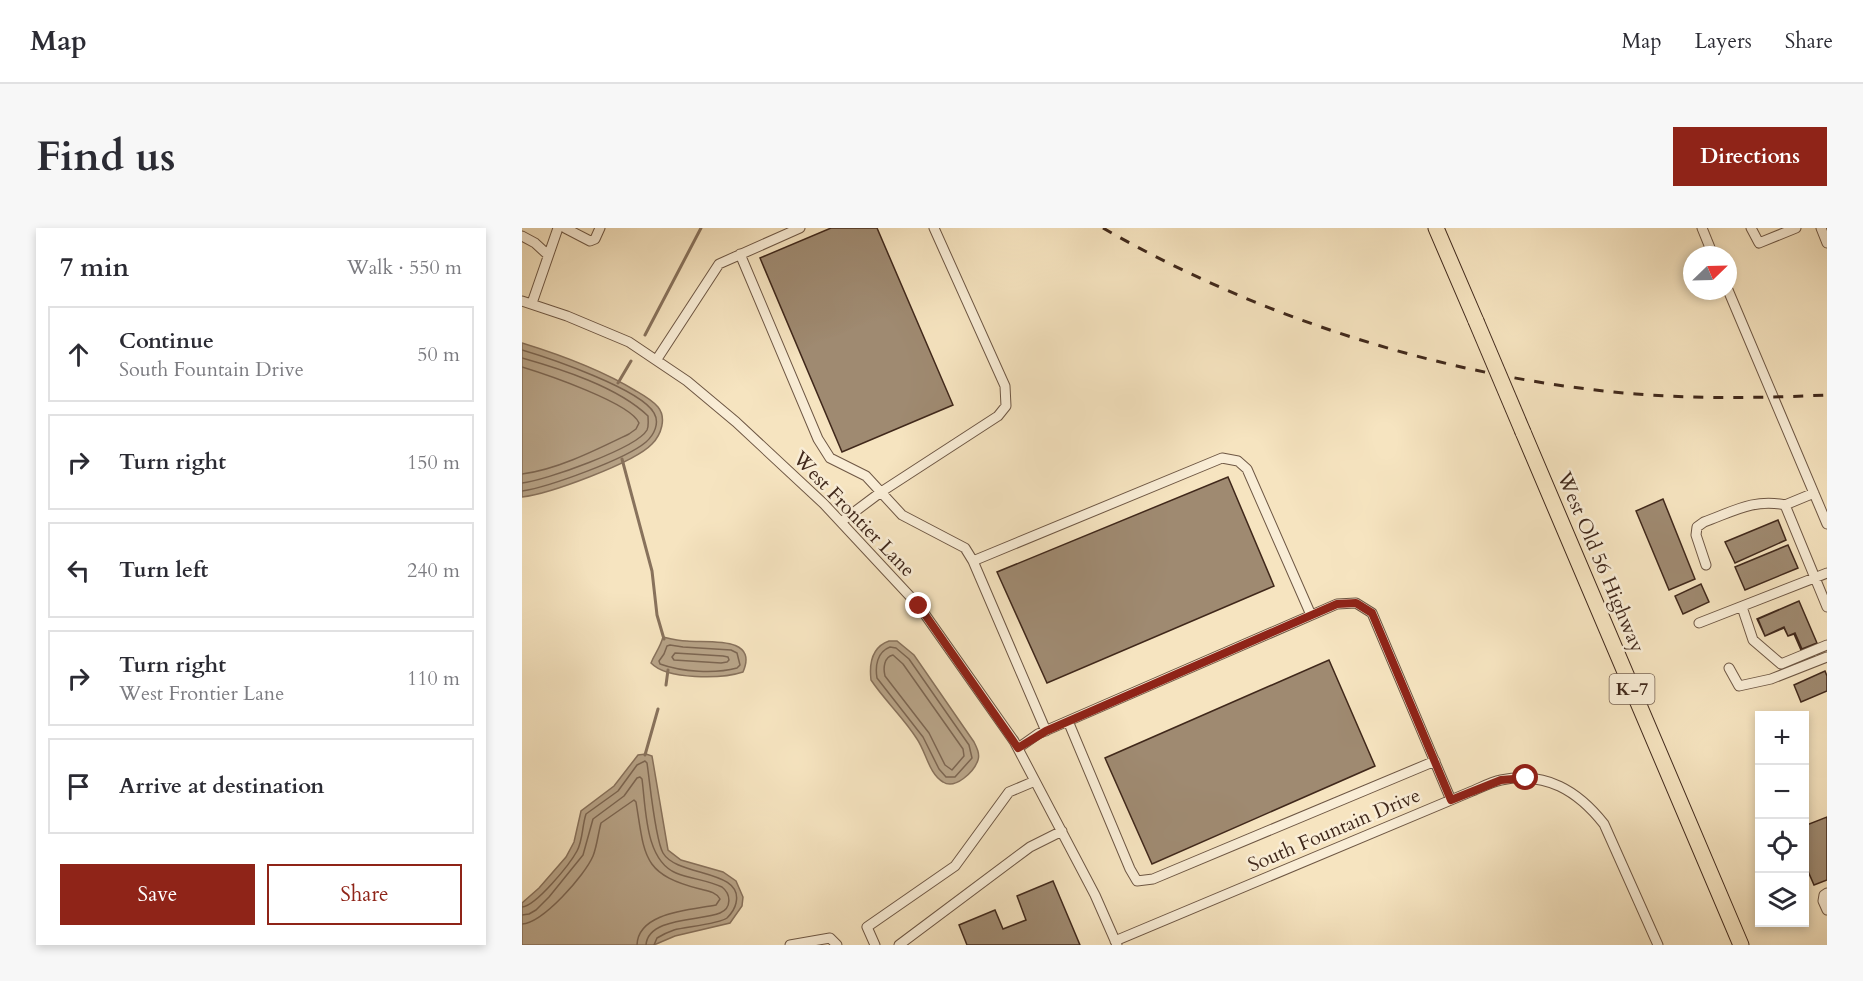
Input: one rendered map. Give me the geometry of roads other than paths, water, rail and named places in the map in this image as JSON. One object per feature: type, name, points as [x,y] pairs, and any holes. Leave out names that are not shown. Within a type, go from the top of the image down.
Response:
[{"type":"highway","name":"West Old 56 Highway","points":[[1436,228],[1742,945]]},
{"type":"street","points":[[527,302],[558,228]]},
{"type":"street","points":[[565,228],[590,241],[595,239],[600,228]]},
{"type":"street","points":[[657,359],[719,264],[800,228]]},
{"type":"street","points":[[841,522],[881,492],[998,416],[1006,406],[1005,386],[934,228]]},
{"type":"street","points":[[1702,228],[1709,246]]},
{"type":"street","points":[[1751,228],[1756,242],[1759,243],[1796,228]]},
{"type":"street","points":[[1821,228],[1827,243]]},
{"type":"street","points":[[522,236],[535,243],[548,255]]},
{"type":"street","points":[[740,254],[818,439],[830,458],[866,476],[902,515],[965,548],[973,561],[1046,731]]},
{"type":"street","points":[[1732,300],[1827,524]]},
{"type":"street","name":"West Frontier Lane","points":[[527,302],[628,342],[657,359],[687,381],[736,422],[841,522],[919,606],[1018,748],[1095,895],[1116,943]]},
{"type":"street","points":[[973,561],[1222,458],[1238,461],[1247,468],[1311,615]]},
{"type":"street","points":[[1706,565],[1696,535],[1697,527],[1704,522],[1754,504],[1769,502],[1785,505],[1814,493]]},
{"type":"street","points":[[1785,505],[1827,607]]},
{"type":"street","points":[[1699,623],[1827,573]]},
{"type":"street","points":[[1018,748],[1068,721],[1311,615],[1337,604],[1356,603],[1372,613],[1451,800]]},
{"type":"street","points":[[1742,607],[1753,640],[1781,664],[1827,645]]},
{"type":"street","points":[[1730,668],[1739,686],[1771,679],[1827,657]]},
{"type":"street","points":[[1068,721],[1137,881],[1153,879],[1435,761]]},
{"type":"street","name":"South Fountain Drive","points":[[1116,943],[1451,800],[1501,780],[1526,778],[1544,780],[1579,796],[1604,824],[1658,945]]},
{"type":"street","points":[[875,945],[867,927],[955,866],[1009,792],[1035,781]]},
{"type":"street","points":[[900,945],[1030,847],[1062,831]]},
{"type":"street","points":[[1827,893],[1824,895],[1823,902],[1827,910]]},
{"type":"street","points":[[790,945],[830,938],[837,945]]},
{"type":"water","points":[[522,343],[594,369],[650,400],[661,411],[662,416],[662,426],[652,444],[628,460],[610,468],[570,484],[522,497]]},
{"type":"water","points":[[663,637],[681,641],[718,642],[738,646],[744,652],[746,660],[743,672],[709,677],[669,673],[659,669],[651,663]]},
{"type":"water","points":[[889,641],[897,641],[914,655],[975,744],[978,760],[964,779],[948,784],[934,774],[912,731],[871,680],[875,651]]},
{"type":"water","points":[[638,755],[652,756],[668,850],[681,860],[723,872],[736,881],[743,897],[742,906],[730,923],[675,936],[654,945],[522,945],[522,903],[539,888],[566,857],[574,842],[581,811],[614,786]]},
{"type":"waterway","points":[[645,335],[701,228]]},
{"type":"waterway","points":[[618,383],[631,361]]},
{"type":"waterway","points":[[622,459],[652,571],[657,615],[664,639]]},
{"type":"waterway","points":[[666,685],[668,670]]},
{"type":"waterway","points":[[645,755],[658,709]]},
{"type":"railway","points":[[1103,228],[1164,261],[1228,291],[1293,317],[1360,340],[1498,375],[1567,386],[1684,397],[1827,395]]}]
